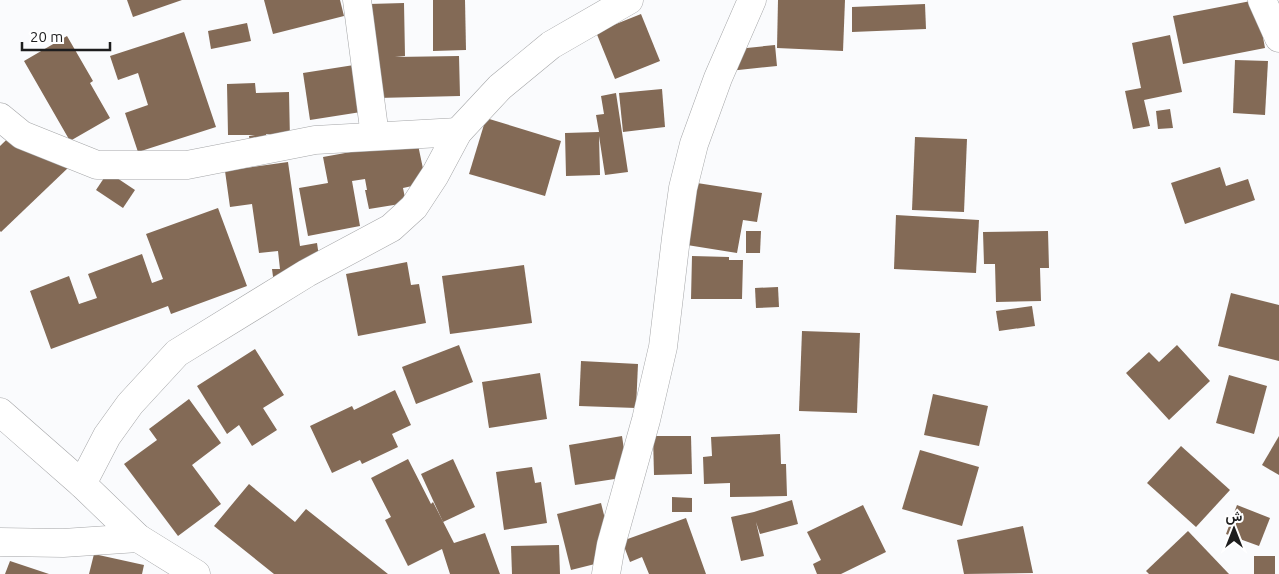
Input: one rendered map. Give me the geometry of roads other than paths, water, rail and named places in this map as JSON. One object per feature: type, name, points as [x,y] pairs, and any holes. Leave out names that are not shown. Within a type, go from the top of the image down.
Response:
[{"type":"street","points":[[357,0],[375,136]]},
{"type":"street","points":[[82,484],[106,436],[130,404],[177,353],[307,273],[391,228],[414,207],[435,175],[458,132],[500,86],[551,45],[629,0]]},
{"type":"street","points":[[606,574],[611,545],[664,347],[683,188],[694,144],[718,78],[752,0]]},
{"type":"street","points":[[1262,0],[1279,38]]},
{"type":"street","points":[[0,117],[22,135],[97,165],[187,165],[314,140],[458,132]]},
{"type":"street","points":[[0,412],[82,484],[138,538],[186,571]]},
{"type":"street","points":[[0,542],[63,543],[138,538]]}]
